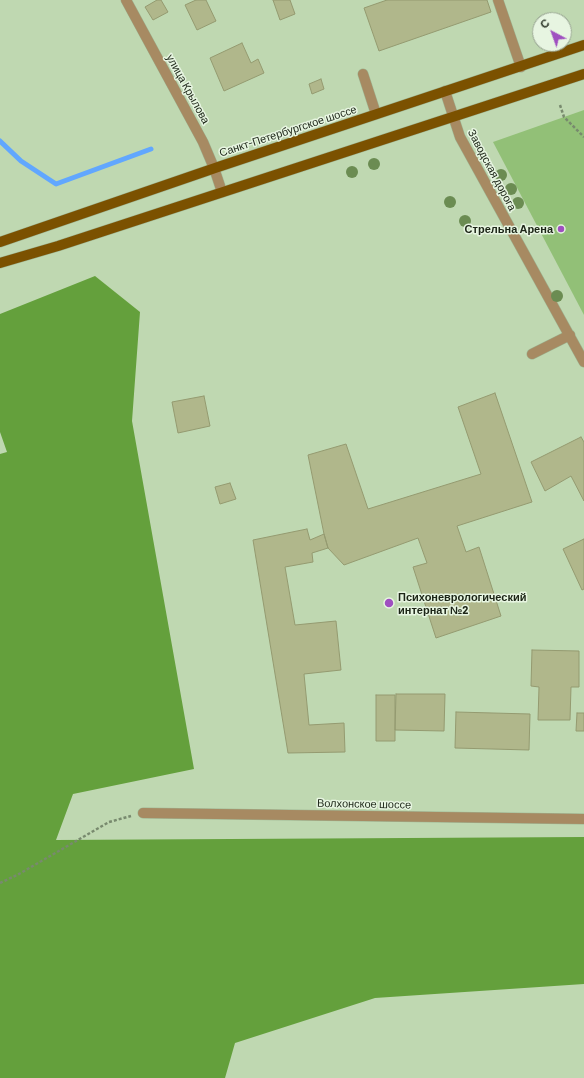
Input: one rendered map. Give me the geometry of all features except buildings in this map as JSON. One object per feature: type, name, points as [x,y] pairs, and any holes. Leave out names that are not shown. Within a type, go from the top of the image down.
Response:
[{"type":"main road","name":"Санкт-Петербургское шоссе","points":[[0,242],[214,168],[584,45]]},
{"type":"main road","points":[[0,263],[65,244],[584,74]]},
{"type":"street","name":"улица Крылова","points":[[126,0],[203,142],[222,192]]},
{"type":"street","points":[[498,0],[521,67]]},
{"type":"street","points":[[363,74],[376,114]]},
{"type":"street","name":"Заводская дорога","points":[[445,91],[460,137],[466,149],[584,362]]},
{"type":"street","points":[[532,354],[570,335]]},
{"type":"street","name":"Волхонское шоссе","points":[[143,813],[584,819]]},
{"type":"path","points":[[560,105],[564,117],[584,137]]},
{"type":"path","points":[[0,883],[19,874],[109,822],[143,813]]},
{"type":"green space","name":"Стрельна Арена","points":[[584,110],[584,315],[493,142]]},
{"type":"green space","points":[[95,276],[140,312],[132,421],[194,769],[73,794],[56,840],[584,837],[584,984],[375,998],[235,1043],[225,1078],[0,1078],[0,454],[7,452],[0,432],[0,314]]},
{"type":"waterway","points":[[0,141],[21,161],[56,184],[151,149]]},
{"type":"place","name":"Стрельна Арена","points":[[561,229]]},
{"type":"place","name":"Психоневрологический интернат №2","points":[[389,603]]}]
